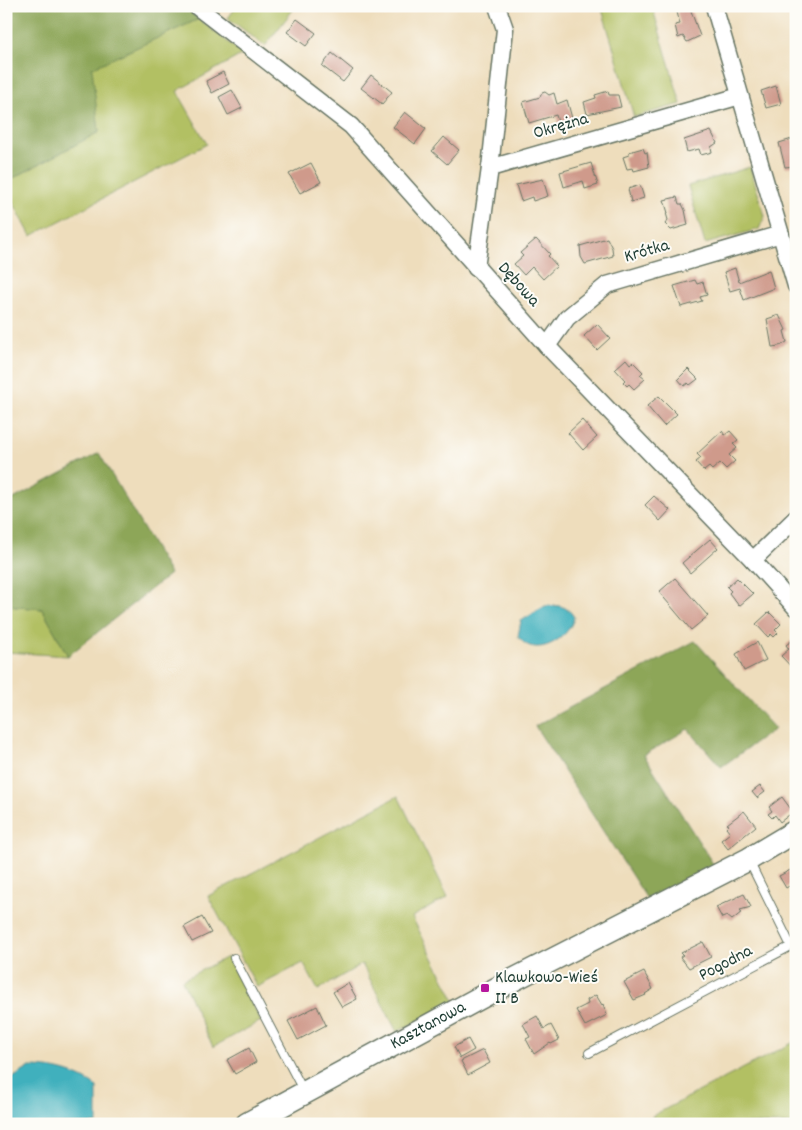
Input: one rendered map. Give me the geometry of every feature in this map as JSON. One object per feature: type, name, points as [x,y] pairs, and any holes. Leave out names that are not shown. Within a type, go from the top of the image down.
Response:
[{"type":"street","name":"Dębowa","points":[[196,6],[351,126],[547,346],[796,608]]},
{"type":"street","points":[[476,268],[490,168],[505,28],[497,6]]},
{"type":"street","points":[[714,6],[796,286]]},
{"type":"street","name":"Okrężna","points":[[490,168],[740,96]]},
{"type":"street","name":"Krótka","points":[[547,346],[567,318],[607,285],[781,234]]},
{"type":"street","points":[[752,560],[796,518]]},
{"type":"street","name":"Kasztanowa","points":[[247,1124],[511,981],[748,859],[796,831]]},
{"type":"lane","name":"Pogodna","points":[[589,1053],[791,946],[748,859]]},
{"type":"lane","points":[[234,958],[304,1094]]},
{"type":"green space","points":[[6,6],[183,6],[199,19],[92,68],[99,132],[6,182]]},
{"type":"green space","points":[[237,6],[296,6],[265,46],[228,18]]},
{"type":"green space","points":[[601,6],[652,6],[681,104],[634,117]]},
{"type":"green space","points":[[199,19],[243,54],[177,91],[207,144],[31,236],[6,189],[6,182],[99,132],[91,68]]},
{"type":"green space","points":[[750,167],[765,216],[759,229],[705,244],[688,186]]},
{"type":"green space","points":[[99,453],[170,574],[68,656],[42,609],[6,606],[6,503]]},
{"type":"green space","points":[[6,606],[42,609],[68,656],[6,652]]},
{"type":"green space","points":[[695,641],[775,729],[721,767],[688,729],[644,755],[715,867],[649,902],[535,726]]},
{"type":"green space","points":[[398,796],[448,897],[412,917],[455,1001],[397,1032],[362,964],[318,990],[303,963],[257,987],[208,896]]},
{"type":"green space","points":[[227,957],[261,1021],[213,1047],[182,980]]},
{"type":"green space","points":[[796,1041],[796,1124],[656,1124],[652,1116]]},
{"type":"water","points":[[545,606],[565,608],[574,617],[566,633],[558,639],[541,647],[533,647],[525,643],[518,636],[521,621]]},
{"type":"water","points":[[30,1067],[48,1068],[65,1072],[82,1078],[97,1087],[97,1124],[6,1124],[6,1082]]},
{"type":"building","points":[[690,8],[700,36],[687,42],[683,36],[678,38],[675,25],[680,24],[677,12]]},
{"type":"building","points":[[297,19],[316,33],[306,46],[287,32]]},
{"type":"building","points":[[332,53],[353,70],[343,82],[322,66]]},
{"type":"building","points":[[223,72],[229,84],[212,93],[206,81]]},
{"type":"building","points":[[371,75],[392,92],[382,104],[361,88]]},
{"type":"building","points":[[776,86],[781,104],[766,108],[761,91]]},
{"type":"building","points":[[232,90],[242,108],[228,115],[219,97]]},
{"type":"building","points":[[608,91],[609,95],[618,95],[621,107],[587,114],[584,102],[596,98],[595,95]]},
{"type":"building","points":[[545,92],[549,95],[554,93],[557,104],[567,100],[573,122],[559,126],[556,115],[529,123],[523,102],[540,97]]},
{"type":"building","points":[[405,112],[426,129],[415,144],[393,127]]},
{"type":"building","points":[[711,131],[717,143],[711,147],[712,152],[701,155],[699,149],[687,152],[684,140]]},
{"type":"building","points":[[444,137],[459,150],[447,164],[432,151]]},
{"type":"building","points":[[792,139],[796,146],[794,158],[796,164],[795,166],[785,167],[779,143]]},
{"type":"building","points":[[643,148],[645,153],[647,152],[649,167],[634,171],[633,168],[627,169],[623,157],[629,155],[629,152]]},
{"type":"building","points":[[311,163],[321,182],[300,193],[289,174]]},
{"type":"building","points":[[591,163],[598,185],[585,189],[583,181],[564,187],[560,172]]},
{"type":"building","points":[[543,179],[548,196],[533,201],[532,197],[521,201],[516,185]]},
{"type":"building","points":[[640,185],[644,198],[631,202],[628,189]]},
{"type":"building","points":[[677,197],[679,204],[682,204],[685,210],[688,225],[671,230],[665,224],[668,220],[666,213],[668,213],[664,200]]},
{"type":"building","points":[[607,238],[612,248],[613,256],[585,264],[581,257],[580,246]]},
{"type":"building","points":[[536,239],[550,254],[548,256],[557,266],[543,279],[532,267],[524,275],[514,264],[523,256],[520,253]]},
{"type":"building","points":[[735,268],[739,282],[769,270],[774,288],[744,300],[740,288],[730,291],[724,272]]},
{"type":"building","points":[[695,280],[697,284],[703,282],[707,295],[700,297],[702,301],[681,307],[674,286]]},
{"type":"building","points":[[779,315],[786,330],[784,331],[787,342],[772,347],[767,319]]},
{"type":"building","points":[[597,324],[610,338],[597,350],[584,336]]},
{"type":"building","points":[[626,359],[630,364],[633,362],[643,372],[640,375],[645,379],[634,389],[629,384],[627,386],[623,382],[625,380],[615,369]]},
{"type":"building","points":[[688,369],[698,379],[690,385],[688,383],[684,386],[678,379]]},
{"type":"building","points":[[659,396],[677,414],[664,426],[647,406]]},
{"type":"building","points":[[582,420],[597,437],[583,450],[568,433]]},
{"type":"building","points":[[722,431],[725,435],[730,431],[738,440],[733,444],[737,448],[729,455],[735,461],[726,469],[720,463],[712,470],[709,467],[704,471],[696,462],[701,458],[697,454]]},
{"type":"building","points":[[654,496],[670,510],[660,521],[645,505]]},
{"type":"building","points":[[710,539],[718,548],[690,573],[682,563]]},
{"type":"building","points":[[675,578],[708,616],[691,630],[659,592]]},
{"type":"building","points":[[737,578],[753,594],[739,606],[729,593],[731,591],[727,587]]},
{"type":"building","points":[[769,612],[781,624],[775,630],[778,633],[774,637],[771,634],[768,637],[756,624]]},
{"type":"building","points":[[794,639],[796,641],[796,672],[781,656],[789,649],[786,645]]},
{"type":"building","points":[[757,642],[766,660],[744,671],[736,654]]},
{"type":"building","points":[[760,786],[765,792],[757,798],[752,792]]},
{"type":"building","points":[[782,797],[793,812],[780,822],[775,815],[772,818],[768,814],[772,811],[769,807]]},
{"type":"building","points":[[744,811],[756,826],[728,849],[721,840],[730,833],[726,828],[729,825],[727,824]]},
{"type":"building","points":[[796,867],[796,882],[786,888],[779,876]]},
{"type":"building","points":[[744,894],[751,907],[740,910],[742,912],[732,920],[727,916],[722,918],[716,907]]},
{"type":"building","points":[[202,917],[211,933],[192,942],[184,927]]},
{"type":"building","points":[[703,942],[711,957],[689,968],[680,957],[683,955],[681,953]]},
{"type":"building","points":[[644,972],[653,989],[646,995],[634,1000],[624,982]]},
{"type":"building","points":[[348,983],[357,999],[342,1007],[333,992]]},
{"type":"building","points":[[596,995],[603,1004],[607,1015],[585,1026],[576,1010],[588,1004],[587,1000]]},
{"type":"building","points":[[317,1006],[326,1025],[298,1040],[288,1021]]},
{"type":"building","points":[[537,1016],[544,1029],[551,1025],[559,1040],[550,1043],[534,1054],[526,1039],[530,1037],[523,1024]]},
{"type":"building","points":[[468,1039],[474,1050],[460,1058],[454,1047]]},
{"type":"building","points":[[249,1048],[256,1062],[235,1074],[227,1060]]},
{"type":"building","points":[[483,1050],[490,1063],[468,1075],[461,1061]]},
{"type":"place","name":"Klawkowo-Wieś II B","points":[[485,988]]}]
